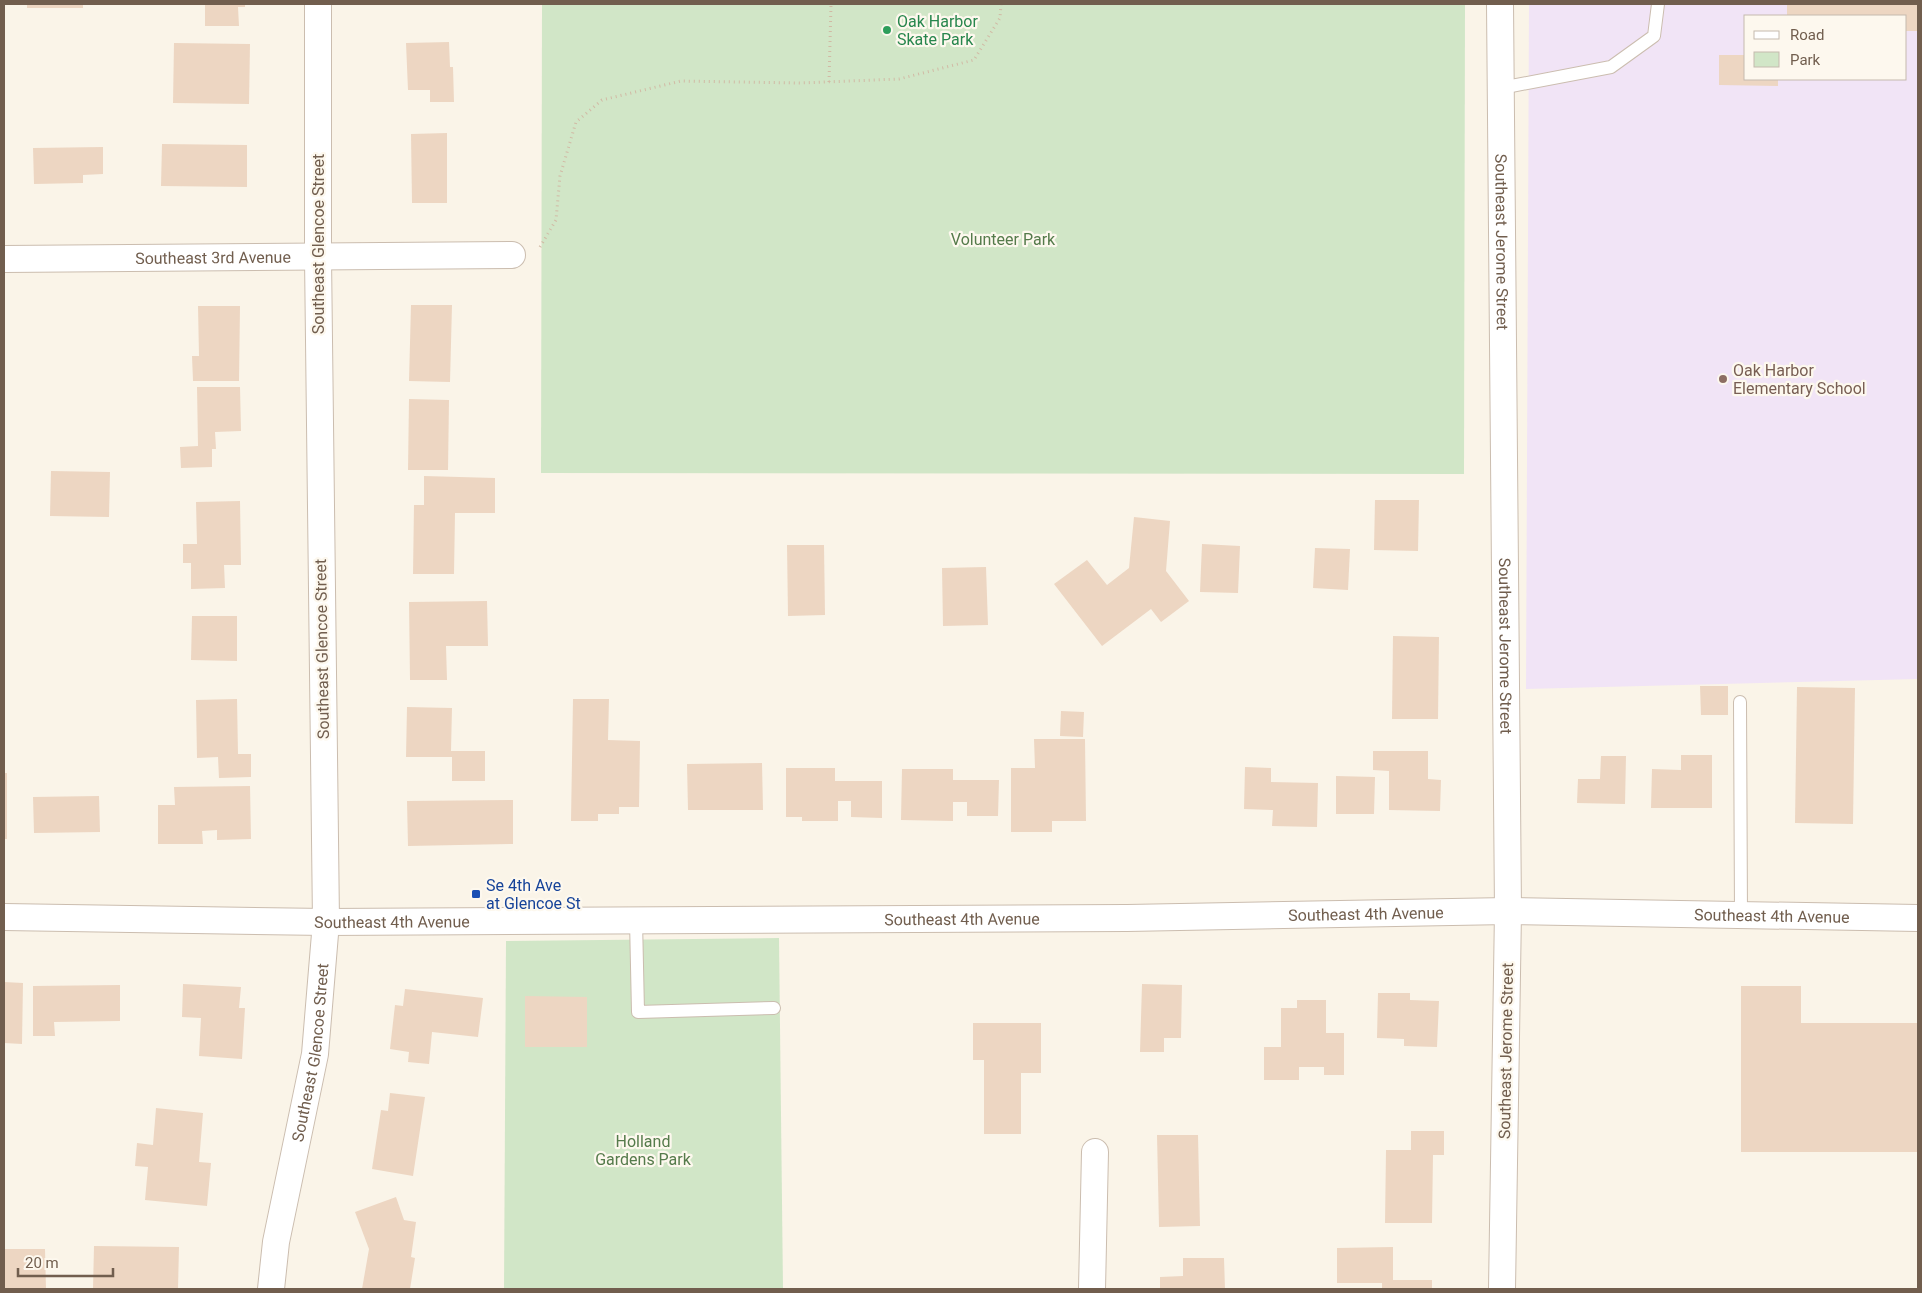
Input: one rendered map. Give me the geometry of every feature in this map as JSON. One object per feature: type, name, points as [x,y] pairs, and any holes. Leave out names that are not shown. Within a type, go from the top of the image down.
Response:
[{"type":"street","name":"Southeast Glencoe Street","points":[[271,1289],[276,1242],[315,1054],[326,922],[318,257],[318,4]]},
{"type":"street","name":"Southeast Jerome Street","points":[[1500,4],[1508,911],[1502,1289]]},
{"type":"street","name":"Southeast 3rd Avenue","points":[[4,258],[512,255]]},
{"type":"street","name":"Southeast 4th Avenue","points":[[4,917],[326,922],[1127,918],[1508,911],[1918,918]]},
{"type":"street","points":[[1092,1289],[1095,1152]]},
{"type":"lane","points":[[1500,88],[1611,68],[1654,36],[1658,4]]},
{"type":"lane","points":[[1740,702],[1741,915]]},
{"type":"lane","points":[[636,920],[638,1012],[774,1008]]},
{"type":"path","points":[[829,82],[831,4]]},
{"type":"path","points":[[512,255],[541,247],[556,220],[560,176],[576,122],[602,100],[681,81],[829,82],[899,79],[974,60],[1000,18],[1001,4]]},
{"type":"shaded area","name":"Oak Harbor Elementary School","points":[[1529,4],[1918,4],[1918,679],[1526,689]]},
{"type":"green space","name":"Volunteer Park","points":[[542,4],[1465,4],[1464,474],[541,473]]},
{"type":"green space","name":"Holland Gardens Park","points":[[779,938],[783,1289],[504,1289],[506,941]]},
{"type":"building","points":[[27,4],[83,4],[83,8],[27,8]]},
{"type":"building","points":[[205,4],[245,4],[245,7],[238,7],[239,26],[205,26]]},
{"type":"building","points":[[1787,4],[1918,4],[1918,31],[1907,31],[1907,15],[1787,15]]},
{"type":"building","points":[[449,42],[450,67],[453,67],[454,102],[430,102],[430,90],[408,90],[406,43]]},
{"type":"building","points":[[174,43],[250,44],[249,104],[173,103]]},
{"type":"building","points":[[1719,55],[1744,55],[1744,80],[1778,80],[1778,86],[1719,85]]},
{"type":"building","points":[[447,133],[447,203],[412,203],[411,134]]},
{"type":"building","points":[[162,144],[247,145],[247,187],[161,186]]},
{"type":"building","points":[[103,147],[103,174],[83,175],[83,183],[34,184],[33,148]]},
{"type":"building","points":[[411,305],[452,305],[450,382],[409,381]]},
{"type":"building","points":[[198,306],[240,306],[239,381],[193,381],[192,356],[199,356]]},
{"type":"building","points":[[197,387],[240,387],[241,431],[215,432],[216,449],[212,449],[212,467],[181,468],[180,447],[198,446]]},
{"type":"building","points":[[409,399],[449,400],[448,470],[408,470]]},
{"type":"building","points":[[51,471],[110,472],[109,517],[50,516]]},
{"type":"building","points":[[424,476],[495,478],[495,513],[455,513],[454,574],[413,574],[414,505],[424,505]]},
{"type":"building","points":[[1375,500],[1419,500],[1418,551],[1374,550]]},
{"type":"building","points":[[240,501],[241,565],[224,565],[225,588],[191,589],[191,563],[183,563],[183,544],[197,544],[196,502]]},
{"type":"building","points":[[1134,517],[1170,521],[1166,571],[1189,601],[1161,622],[1151,609],[1102,646],[1054,584],[1087,560],[1107,585],[1129,568]]},
{"type":"building","points":[[1202,544],[1240,546],[1238,593],[1200,592]]},
{"type":"building","points":[[787,545],[824,545],[825,615],[788,616]]},
{"type":"building","points":[[1315,548],[1350,549],[1348,590],[1313,588]]},
{"type":"building","points":[[986,567],[988,625],[943,626],[942,568]]},
{"type":"building","points":[[487,601],[488,646],[446,646],[447,680],[410,680],[409,602]]},
{"type":"building","points":[[192,616],[237,616],[237,661],[191,660]]},
{"type":"building","points":[[1393,636],[1439,637],[1438,719],[1392,719]]},
{"type":"building","points":[[1700,686],[1728,686],[1728,715],[1701,715]]},
{"type":"building","points":[[1797,687],[1855,688],[1853,824],[1795,823]]},
{"type":"building","points":[[237,699],[238,754],[251,754],[251,777],[219,778],[218,757],[197,758],[196,700]]},
{"type":"building","points":[[573,699],[609,699],[608,740],[640,741],[639,807],[619,807],[619,814],[598,814],[598,821],[571,821]]},
{"type":"building","points":[[407,707],[452,708],[451,751],[485,751],[485,781],[452,781],[452,757],[406,757]]},
{"type":"building","points":[[1061,711],[1084,712],[1083,737],[1060,736]]},
{"type":"building","points":[[1034,739],[1085,739],[1086,821],[1052,821],[1052,832],[1011,832],[1011,768],[1035,768]]},
{"type":"building","points":[[1373,751],[1428,751],[1428,779],[1441,780],[1440,811],[1389,810],[1389,771],[1373,770]]},
{"type":"building","points":[[1681,755],[1712,755],[1712,808],[1651,808],[1652,769],[1681,770]]},
{"type":"building","points":[[1601,756],[1626,756],[1625,804],[1577,803],[1578,779],[1600,779]]},
{"type":"building","points":[[762,763],[763,810],[688,810],[687,764]]},
{"type":"building","points":[[1245,767],[1271,768],[1271,782],[1318,783],[1317,827],[1272,826],[1273,810],[1244,809]]},
{"type":"building","points":[[786,768],[835,768],[835,781],[882,781],[882,818],[851,817],[851,801],[838,801],[838,821],[802,821],[802,817],[786,817]]},
{"type":"building","points":[[902,769],[953,769],[953,780],[999,780],[998,816],[967,816],[967,802],[953,802],[953,821],[901,820]]},
{"type":"building","points":[[4,773],[7,773],[7,839],[4,839]]},
{"type":"building","points":[[1336,776],[1375,777],[1374,814],[1336,814]]},
{"type":"building","points":[[250,786],[251,839],[217,840],[217,830],[202,831],[203,844],[158,844],[158,805],[175,805],[174,787]]},
{"type":"building","points":[[99,796],[100,832],[34,833],[33,797]]},
{"type":"building","points":[[513,800],[513,844],[408,846],[407,801]]},
{"type":"building","points":[[4,982],[23,983],[22,1044],[4,1043]]},
{"type":"building","points":[[183,984],[241,987],[239,1008],[245,1008],[242,1059],[199,1056],[201,1018],[182,1017]]},
{"type":"building","points":[[1142,984],[1182,985],[1181,1038],[1164,1038],[1164,1052],[1140,1052]]},
{"type":"building","points":[[120,985],[120,1021],[54,1022],[55,1036],[33,1036],[33,986]]},
{"type":"building","points":[[1741,986],[1801,986],[1801,1023],[1918,1023],[1918,1152],[1741,1152]]},
{"type":"building","points":[[405,989],[483,998],[478,1037],[432,1032],[429,1064],[408,1062],[409,1052],[390,1049],[395,1005],[403,1006]]},
{"type":"building","points":[[1378,993],[1410,993],[1410,1000],[1439,1001],[1437,1047],[1404,1046],[1404,1039],[1377,1038]]},
{"type":"building","points":[[525,996],[587,997],[587,1047],[525,1047]]},
{"type":"building","points":[[1297,1000],[1326,1000],[1326,1033],[1344,1033],[1344,1075],[1324,1075],[1324,1067],[1299,1067],[1299,1080],[1264,1080],[1264,1047],[1281,1047],[1281,1008],[1297,1008]]},
{"type":"building","points":[[973,1023],[1041,1023],[1041,1073],[1021,1073],[1021,1134],[984,1134],[984,1060],[973,1060]]},
{"type":"building","points":[[390,1093],[425,1097],[413,1176],[372,1169],[381,1110],[388,1111]]},
{"type":"building","points":[[156,1108],[203,1113],[199,1162],[211,1163],[207,1206],[145,1200],[148,1167],[135,1166],[137,1143],[153,1145]]},
{"type":"building","points":[[1411,1131],[1444,1131],[1444,1155],[1433,1155],[1432,1223],[1385,1223],[1386,1150],[1411,1150]]},
{"type":"building","points":[[1157,1135],[1198,1135],[1200,1226],[1159,1227]]},
{"type":"building","points":[[396,1197],[404,1220],[416,1222],[411,1257],[415,1258],[410,1289],[362,1289],[369,1249],[355,1212]]},
{"type":"building","points":[[94,1246],[179,1247],[178,1289],[93,1289]]},
{"type":"building","points":[[1393,1247],[1393,1280],[1432,1280],[1432,1289],[1382,1289],[1382,1283],[1337,1283],[1337,1248]]},
{"type":"building","points":[[4,1249],[45,1249],[46,1289],[4,1289]]},
{"type":"building","points":[[1183,1258],[1224,1258],[1225,1289],[1160,1289],[1160,1277],[1183,1276]]},
{"type":"place","name":"Oak Harbor Skate Park","points":[[887,30]]},
{"type":"place","name":"Oak Harbor Elementary School","points":[[1723,379]]},
{"type":"place","name":"Se 4th Ave at Glencoe St","points":[[476,894]]}]
